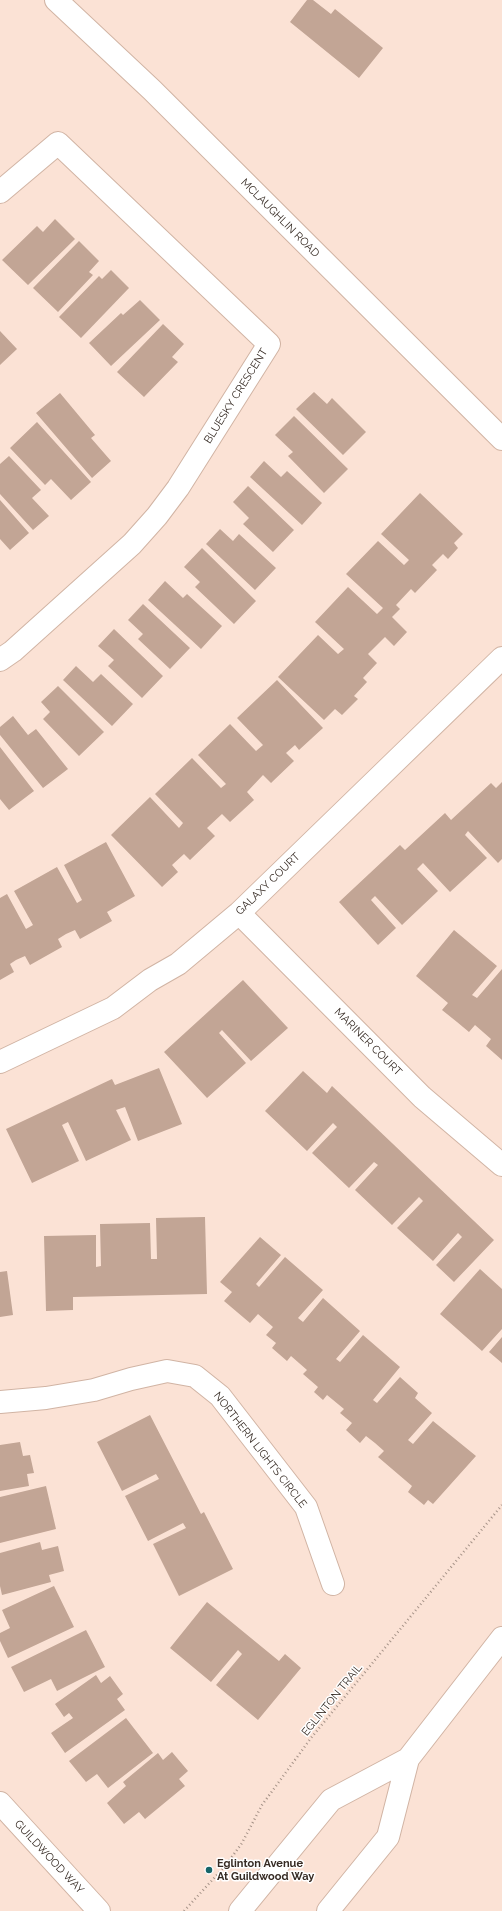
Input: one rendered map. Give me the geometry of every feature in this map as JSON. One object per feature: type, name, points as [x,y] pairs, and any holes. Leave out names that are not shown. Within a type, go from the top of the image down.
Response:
[{"type":"street","name":"MCLAUGHLIN ROAD","points":[[56,0],[152,90],[502,439]]},
{"type":"street","name":"BLUESKY CRESCENT","points":[[0,192],[58,143],[269,344],[178,488],[157,516],[132,544],[13,651],[0,660]]},
{"type":"street","name":"GALAXY COURT","points":[[0,1062],[113,1008],[150,980],[178,964],[239,912],[502,658]]},
{"type":"street","name":"MARINER COURT","points":[[239,912],[422,1097],[502,1165]]},
{"type":"street","name":"NORTHERN LIGHTS CIRCLE","points":[[0,1402],[94,1390],[131,1379],[167,1371],[195,1376],[220,1396],[306,1507],[334,1584]]},
{"type":"street","points":[[328,1911],[388,1837],[408,1759],[502,1638]]},
{"type":"street","points":[[240,1911],[330,1800],[408,1759]]},
{"type":"street","name":"GUILDWOOD WAY","points":[[0,1803],[99,1911]]},
{"type":"path","name":"EGLINTON TRAIL","points":[[184,1911],[226,1865],[242,1843],[262,1804],[311,1738],[502,1505]]},
{"type":"building","points":[[307,0],[313,0],[331,14],[335,9],[383,48],[359,78],[290,22]]},
{"type":"building","points":[[55,219],[75,239],[28,285],[2,260],[37,226],[43,232]]},
{"type":"building","points":[[79,241],[99,261],[89,272],[93,275],[58,312],[33,288]]},
{"type":"building","points":[[111,270],[129,288],[81,338],[59,317],[99,276],[102,279]]},
{"type":"building","points":[[140,300],[160,320],[111,366],[89,343],[121,313],[123,315]]},
{"type":"building","points":[[163,324],[184,344],[172,357],[178,362],[144,397],[117,372]]},
{"type":"building","points":[[0,331],[17,349],[0,365]]},
{"type":"building","points":[[314,392],[327,404],[332,398],[366,432],[343,455],[296,409]]},
{"type":"building","points":[[60,393],[95,435],[91,438],[111,461],[92,478],[36,413]]},
{"type":"building","points":[[294,416],[348,469],[324,493],[288,456],[293,452],[275,435]]},
{"type":"building","points":[[37,422],[91,482],[71,500],[51,479],[45,485],[10,448]]},
{"type":"building","points":[[9,456],[41,490],[32,498],[49,516],[33,530],[0,494],[0,464]]},
{"type":"building","points":[[264,461],[281,477],[287,471],[322,503],[302,525],[250,477]]},
{"type":"building","points":[[248,486],[294,530],[273,552],[243,524],[249,518],[233,502]]},
{"type":"building","points":[[420,493],[463,534],[454,543],[458,548],[448,559],[443,554],[432,565],[437,570],[415,593],[411,589],[396,605],[400,609],[392,617],[407,632],[394,646],[385,637],[368,654],[377,663],[363,678],[367,682],[354,696],[358,699],[342,715],[335,709],[324,720],[278,677],[318,635],[338,654],[344,649],[315,622],[348,587],[377,614],[383,608],[346,574],[378,541],[404,565],[409,560],[381,534]]},
{"type":"building","points":[[0,500],[29,533],[10,550],[0,539]]},
{"type":"building","points":[[220,529],[233,541],[239,534],[276,568],[255,590],[206,544]]},
{"type":"building","points":[[202,548],[256,601],[234,624],[195,587],[200,582],[184,567]]},
{"type":"building","points":[[165,581],[183,598],[187,594],[222,626],[201,649],[148,600]]},
{"type":"building","points":[[143,604],[190,648],[170,669],[138,639],[143,634],[128,620]]},
{"type":"building","points":[[114,629],[163,676],[142,698],[108,666],[114,660],[98,646]]},
{"type":"building","points":[[76,666],[93,682],[101,674],[133,704],[112,726],[63,680]]},
{"type":"building","points":[[277,680],[323,728],[299,750],[295,745],[286,753],[294,761],[271,783],[263,775],[247,792],[254,800],[230,822],[222,814],[207,828],[215,836],[190,860],[184,854],[172,865],[178,872],[162,887],[111,835],[150,797],[179,828],[183,823],[155,794],[192,758],[221,788],[226,784],[198,755],[230,724],[256,751],[263,745],[237,718]]},
{"type":"building","points":[[58,686],[104,732],[79,756],[43,719],[50,712],[41,702]]},
{"type":"building","points":[[13,716],[28,735],[36,729],[68,769],[43,788],[0,735],[0,727]]},
{"type":"building","points":[[0,747],[34,791],[9,810],[0,799]]},
{"type":"building","points":[[502,782],[502,859],[498,863],[468,831],[465,835],[487,858],[450,892],[423,863],[417,869],[438,891],[402,925],[375,896],[371,900],[396,928],[378,945],[339,902],[400,845],[405,850],[445,813],[451,820],[491,783],[496,788]]},
{"type":"building","points":[[106,842],[135,896],[107,912],[112,921],[80,939],[75,930],[66,934],[58,939],[62,947],[30,965],[25,956],[16,960],[10,964],[14,972],[0,980],[0,898],[7,894],[26,929],[33,925],[14,891],[57,867],[77,903],[82,900],[64,865]]},
{"type":"building","points":[[454,930],[497,966],[472,995],[477,998],[502,969],[502,1060],[486,1046],[491,1039],[475,1025],[469,1032],[442,1010],[448,1003],[416,976]]},
{"type":"building","points":[[243,980],[288,1028],[251,1061],[222,1030],[219,1033],[246,1063],[207,1098],[164,1052]]},
{"type":"building","points":[[159,1068],[182,1124],[138,1141],[125,1107],[116,1110],[131,1140],[86,1161],[68,1122],[62,1125],[79,1161],[32,1183],[6,1129],[112,1079],[115,1085]]},
{"type":"building","points":[[303,1071],[327,1093],[332,1086],[494,1240],[454,1282],[436,1265],[462,1237],[458,1233],[433,1261],[397,1228],[423,1201],[419,1197],[392,1225],[355,1190],[378,1165],[374,1162],[349,1188],[312,1153],[337,1127],[333,1123],[307,1151],[265,1111]]},
{"type":"building","points":[[205,1217],[207,1294],[73,1297],[73,1310],[46,1311],[44,1236],[96,1235],[96,1267],[101,1266],[100,1224],[150,1223],[151,1259],[157,1259],[156,1218]]},
{"type":"building","points":[[260,1237],[281,1255],[256,1284],[259,1287],[285,1257],[323,1290],[298,1318],[303,1322],[323,1298],[360,1331],[336,1359],[340,1362],[363,1335],[400,1367],[373,1400],[377,1403],[400,1377],[418,1393],[415,1398],[432,1413],[408,1440],[413,1444],[433,1421],[476,1456],[433,1504],[428,1500],[424,1505],[408,1492],[412,1486],[378,1457],[384,1451],[375,1443],[366,1436],[360,1443],[346,1430],[352,1423],[340,1413],[344,1409],[327,1395],[323,1400],[314,1392],[318,1387],[303,1374],[307,1370],[291,1356],[287,1361],[272,1348],[276,1343],[266,1335],[273,1327],[258,1314],[250,1323],[224,1301],[232,1292],[220,1282]]},
{"type":"building","points":[[480,1269],[502,1289],[502,1329],[482,1351],[440,1314]]},
{"type":"building","points":[[7,1271],[13,1315],[0,1317],[0,1272]]},
{"type":"building","points":[[502,1337],[502,1363],[489,1352]]},
{"type":"building","points":[[150,1415],[201,1514],[204,1512],[233,1569],[179,1596],[153,1544],[186,1528],[183,1523],[148,1541],[125,1496],[159,1479],[156,1474],[122,1491],[97,1442]]},
{"type":"building","points":[[20,1442],[23,1456],[30,1455],[34,1473],[27,1474],[29,1486],[0,1491],[0,1445]]},
{"type":"building","points":[[46,1486],[56,1529],[0,1543],[0,1497]]},
{"type":"building","points":[[40,1542],[42,1550],[58,1546],[64,1571],[49,1575],[51,1582],[2,1595],[0,1586],[0,1553]]},
{"type":"building","points":[[54,1586],[74,1627],[8,1658],[0,1641],[0,1633],[10,1628],[2,1610]]},
{"type":"building","points":[[207,1602],[279,1661],[285,1654],[301,1668],[258,1720],[216,1685],[242,1654],[238,1650],[211,1682],[170,1648]]},
{"type":"building","points":[[86,1630],[105,1667],[57,1691],[51,1679],[24,1692],[11,1667]]},
{"type":"building","points":[[96,1675],[101,1683],[110,1676],[123,1694],[117,1699],[125,1710],[65,1753],[51,1733],[73,1718],[69,1713],[64,1717],[55,1704]]},
{"type":"building","points":[[126,1718],[153,1753],[108,1788],[97,1774],[86,1782],[69,1761]]},
{"type":"building","points":[[172,1752],[188,1771],[179,1779],[185,1786],[145,1819],[139,1812],[124,1824],[107,1803],[126,1786],[123,1782],[158,1753],[163,1760]]},
{"type":"place","name":"Eglinton Avenue At Guildwood Way","points":[[209,1870]]}]
